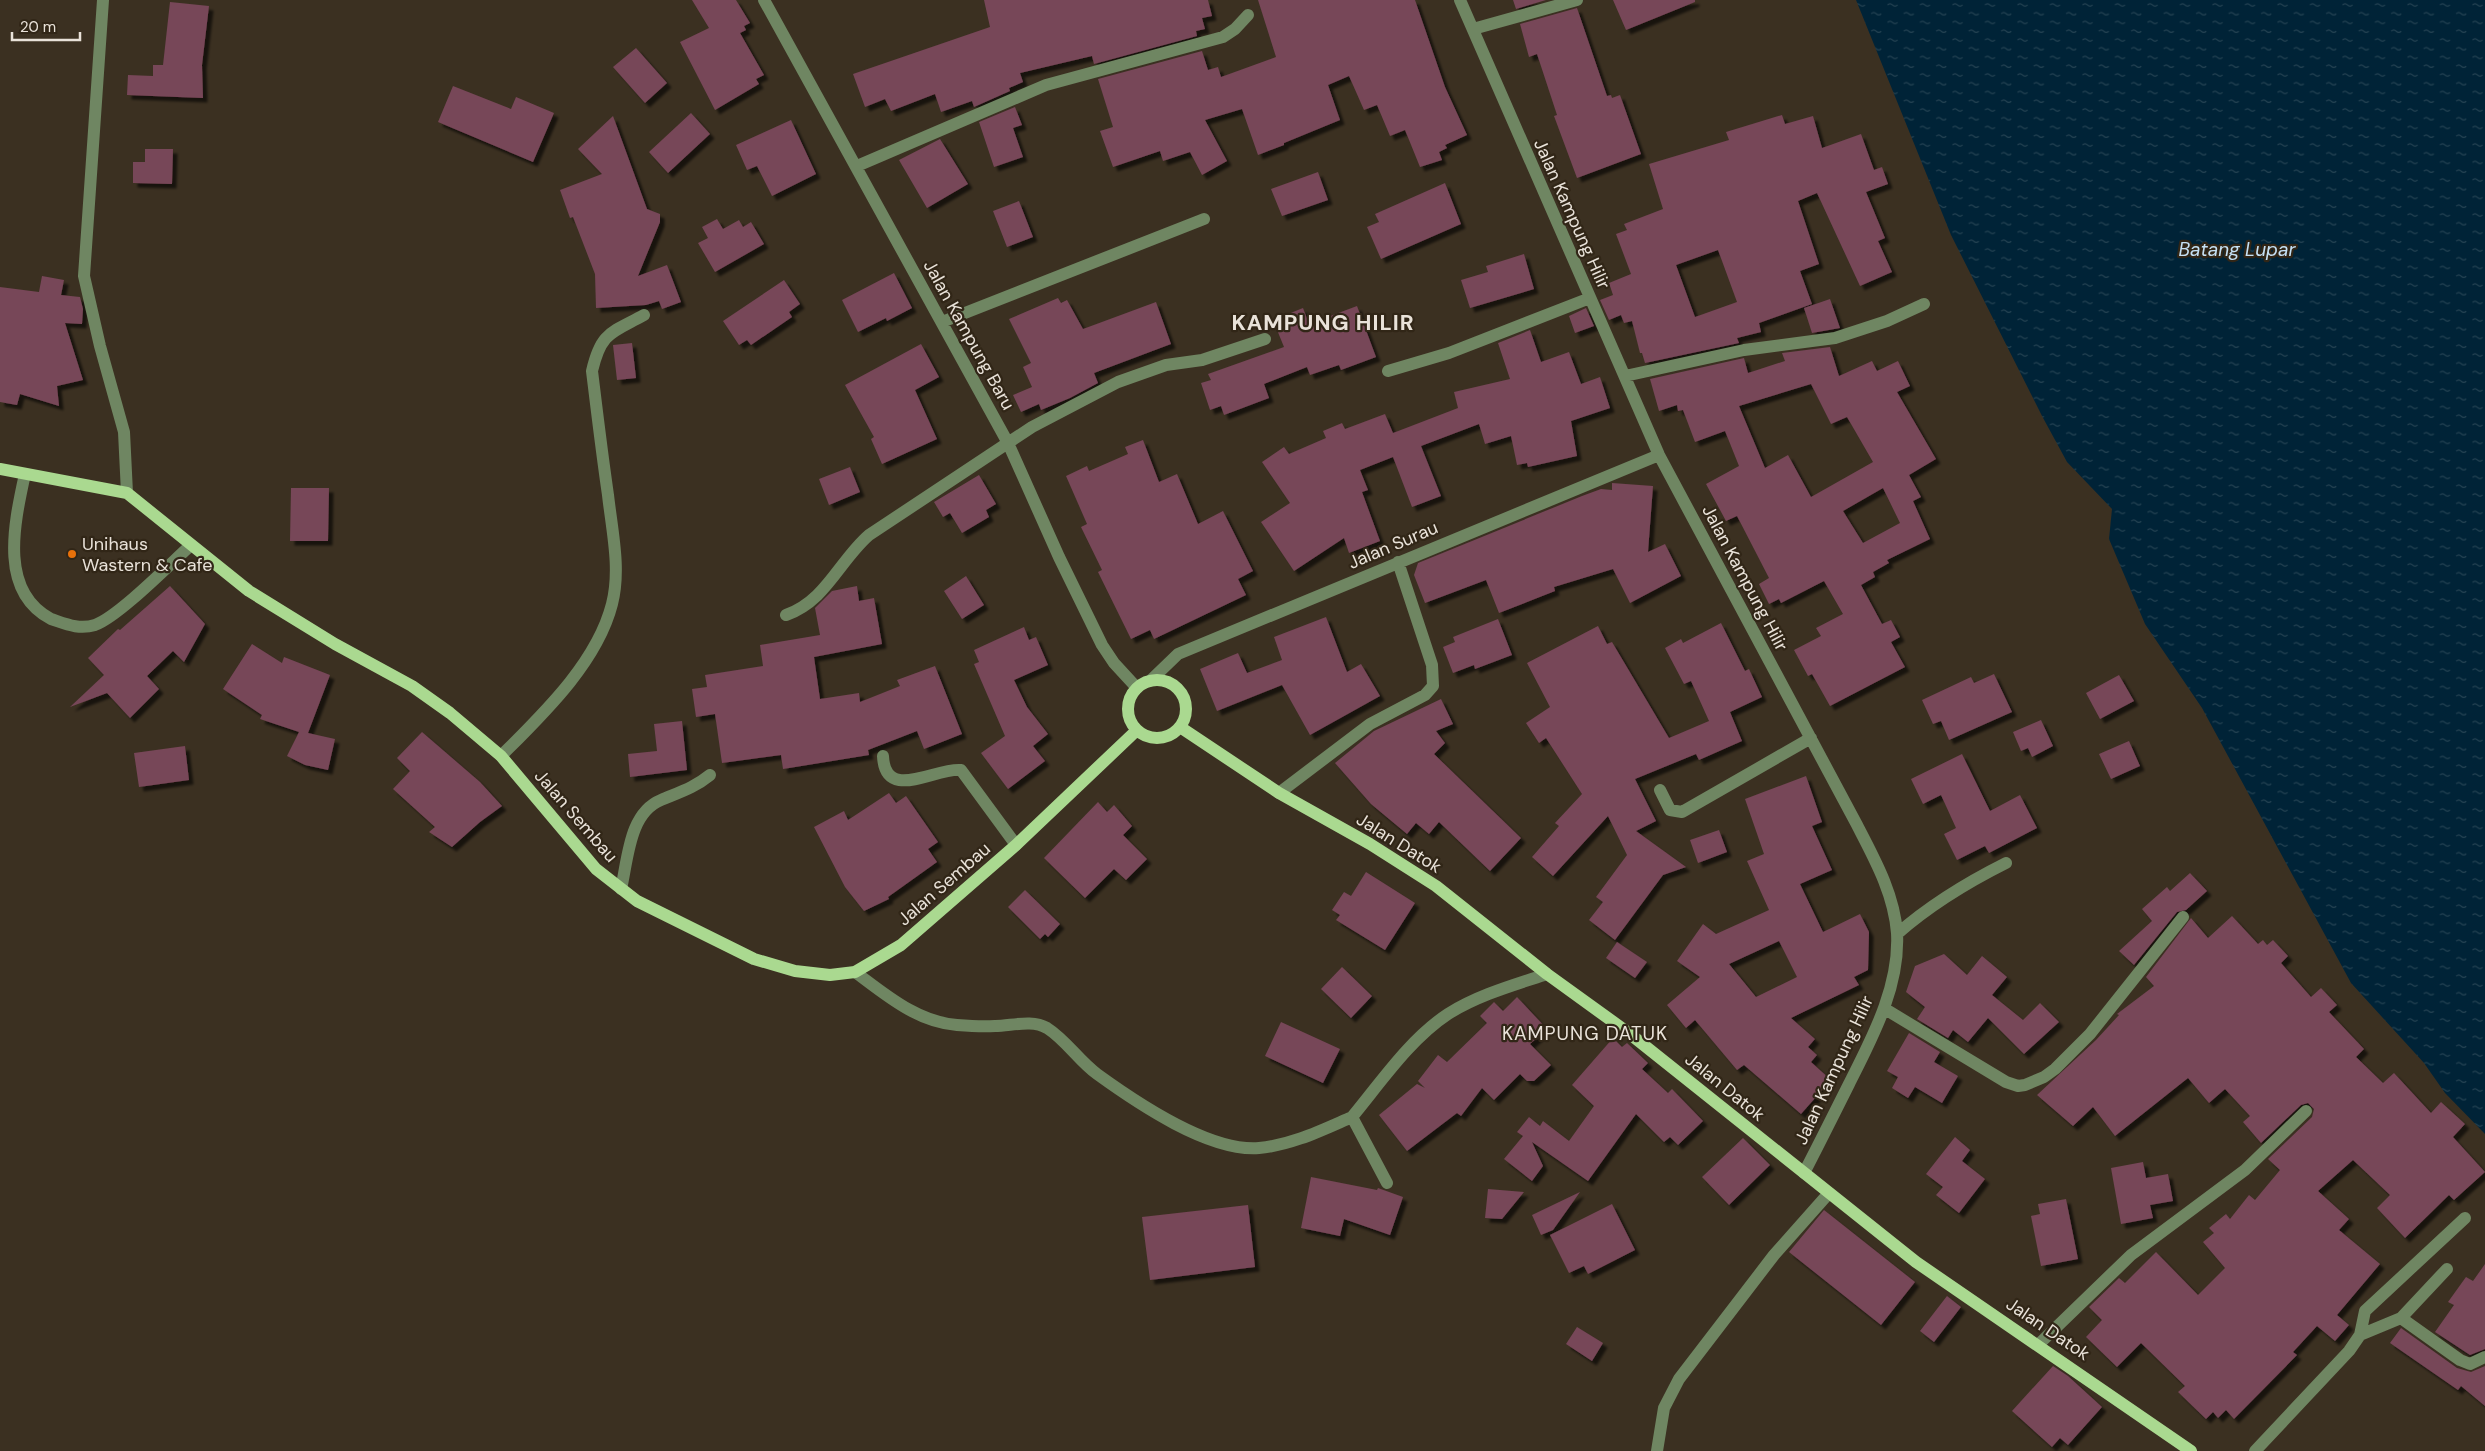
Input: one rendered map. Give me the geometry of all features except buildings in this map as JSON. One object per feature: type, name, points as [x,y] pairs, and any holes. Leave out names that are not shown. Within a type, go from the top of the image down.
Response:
[{"type":"main road","name":"Jalan Sembau","points":[[0,469],[127,493],[249,591],[335,644],[412,686],[450,713],[502,756],[596,869],[636,901],[754,959],[795,971],[830,975],[855,972],[900,946],[1016,845],[1136,730]]},
{"type":"main road","points":[[1166,680],[1181,691],[1187,709],[1180,727],[1174,734],[1154,738],[1136,730],[1128,712],[1128,702],[1137,688],[1150,681],[1166,680]]},
{"type":"main road","name":"Jalan Datok","points":[[1180,727],[1279,793],[1370,844],[1436,886],[1547,974],[1630,1034],[1916,1262],[2039,1344],[2191,1451]]},
{"type":"street","points":[[103,0],[84,276],[100,346],[124,432],[127,493]]},
{"type":"street","name":"Jalan Kampung Baru","points":[[764,0],[1008,443],[1059,557],[1102,645],[1114,663],[1137,688]]},
{"type":"street","name":"Jalan Kampung Hilir","points":[[1460,0],[1659,454],[1880,870],[1892,905],[1897,934],[1896,957],[1885,1009],[1804,1173]]},
{"type":"street","points":[[1473,29],[1577,0]]},
{"type":"street","points":[[857,166],[1046,85],[1223,37],[1235,29],[1248,15]]},
{"type":"street","points":[[942,322],[1204,219]]},
{"type":"street","points":[[1388,372],[1449,353],[1590,298]]},
{"type":"street","points":[[1625,376],[1744,350],[1835,338],[1887,321],[1924,304]]},
{"type":"street","points":[[502,756],[553,704],[586,659],[605,626],[612,604],[616,558],[592,371],[597,350],[604,337],[644,316]]},
{"type":"street","points":[[786,615],[800,610],[830,584],[847,557],[869,535],[1032,426],[1118,382],[1166,365],[1202,360],[1265,339]]},
{"type":"street","name":"Jalan Surau","points":[[1150,681],[1178,654],[1659,454]]},
{"type":"street","points":[[25,474],[8,551],[7,568],[9,581],[15,593],[24,604],[39,614],[69,626],[83,628],[96,624],[114,613],[191,545]]},
{"type":"street","points":[[1279,793],[1370,724],[1425,695],[1433,686],[1432,665],[1398,562]]},
{"type":"street","points":[[1660,790],[1670,810],[1682,812],[1811,738]]},
{"type":"street","points":[[883,756],[885,771],[889,776],[902,780],[961,770],[1016,845]]},
{"type":"street","points":[[621,889],[639,818],[648,808],[661,800],[690,790],[710,775]]},
{"type":"street","points":[[1897,934],[1922,912],[2006,863]]},
{"type":"street","points":[[1885,1009],[2006,1082],[2018,1086],[2025,1085],[2044,1077],[2090,1034],[2183,917]]},
{"type":"street","points":[[855,972],[894,1002],[926,1018],[955,1025],[1033,1024],[1047,1028],[1096,1074],[1154,1112],[1210,1140],[1240,1148],[1278,1145],[1302,1139],[1352,1117],[1407,1051],[1430,1028],[1449,1013],[1476,999],[1547,974]]},
{"type":"street","points":[[2039,1344],[2126,1260],[2245,1170],[2306,1111]]},
{"type":"street","points":[[1352,1117],[1387,1183]]},
{"type":"street","points":[[1657,1451],[1664,1408],[1679,1379],[1774,1255],[1829,1192]]},
{"type":"street","points":[[2255,1451],[2350,1351],[2360,1335],[2365,1311],[2465,1218]]},
{"type":"street","points":[[2360,1335],[2401,1318],[2447,1270]]},
{"type":"street","points":[[2401,1318],[2460,1360],[2470,1364],[2485,1357]]},
{"type":"water","name":"Batang Lupar","points":[[1856,0],[2485,0],[2485,1134],[2445,1093],[2424,1063],[2351,983],[2202,708],[2145,624],[2109,539],[2112,509],[2067,462],[2042,416],[1951,235]]},
{"type":"place","name":"Unihaus Wastern & Cafe","points":[[72,554]]},
{"type":"district","name":"KAMPUNG HILIR","points":[[1323,322]]},
{"type":"district","name":"KAMPUNG DATUK","points":[[1585,1033]]}]
